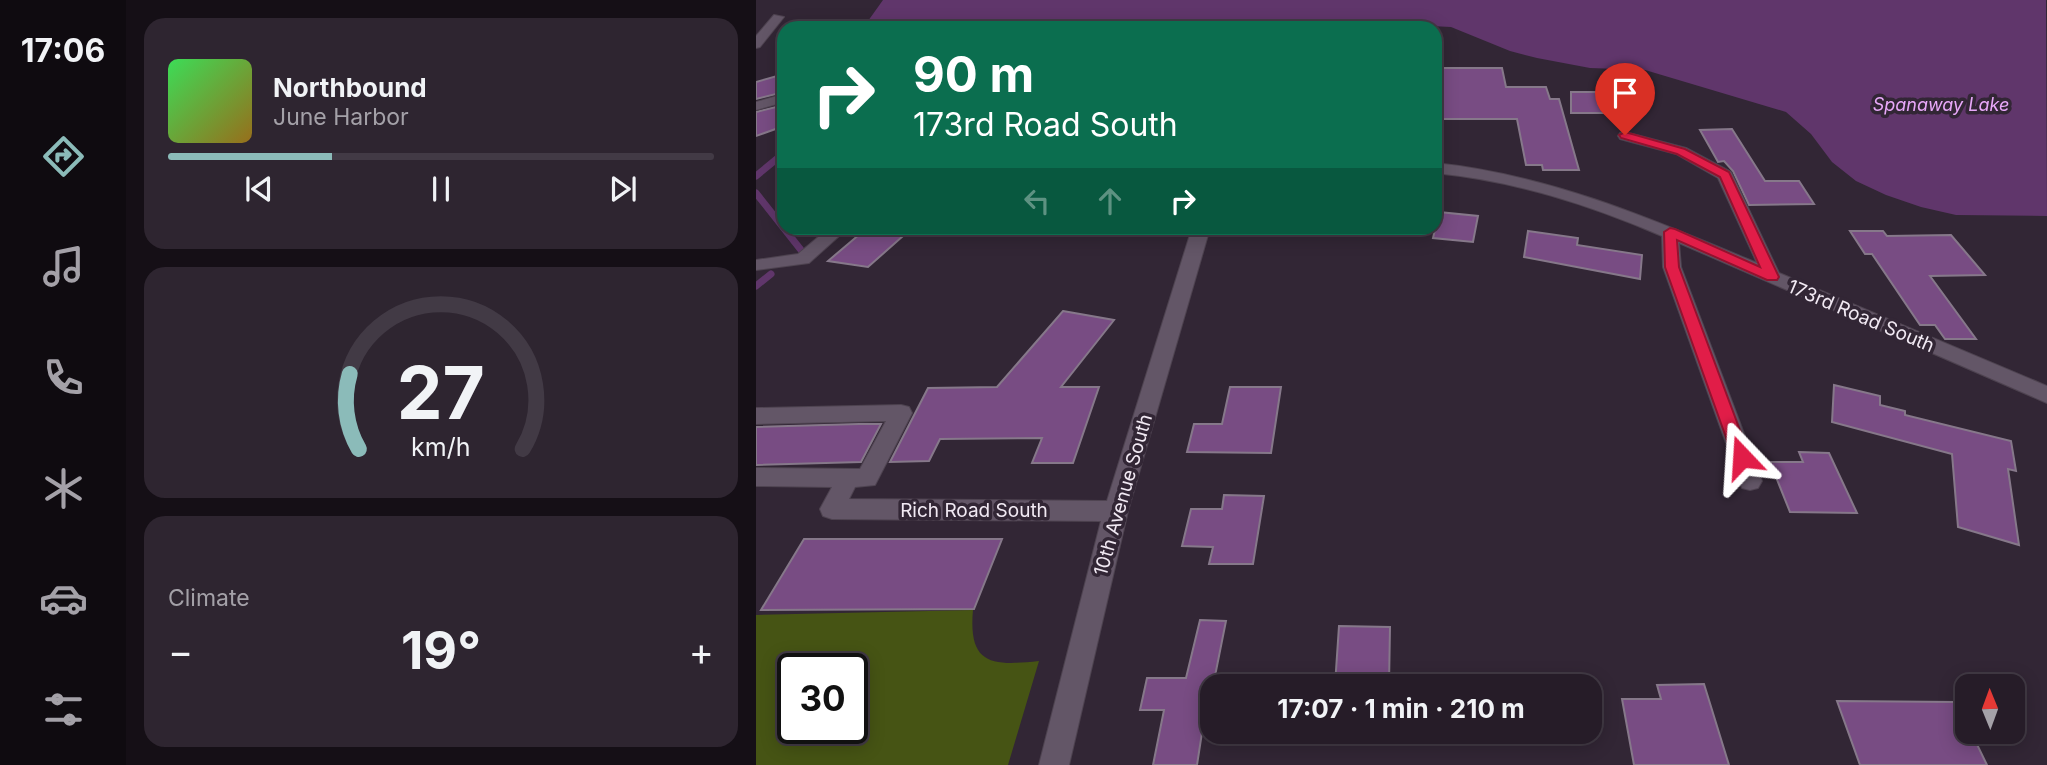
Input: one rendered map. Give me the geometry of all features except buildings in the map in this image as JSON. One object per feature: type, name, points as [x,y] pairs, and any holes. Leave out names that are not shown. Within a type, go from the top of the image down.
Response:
[{"type":"street","points":[[756,21],[778,17],[756,44]]},
{"type":"street","points":[[756,106],[777,100]]},
{"type":"street","points":[[1625,135],[1681,152],[1725,175],[1772,277]]},
{"type":"street","name":"173rd Road South","points":[[1442,169],[1470,171],[1555,188],[1670,232],[2047,395]]},
{"type":"street","points":[[1670,232],[1672,267],[1750,481]]},
{"type":"street","points":[[756,265],[803,259],[831,235]]},
{"type":"street","name":"10th Avenue South","points":[[1054,765],[1116,510],[1199,235]]},
{"type":"street","points":[[756,416],[901,413],[867,478],[756,477]]},
{"type":"street","name":"Rich Road South","points":[[849,477],[832,509],[1116,510]]},
{"type":"green space","points":[[973,610],[972,628],[975,642],[979,652],[986,658],[1008,663],[1039,661],[1008,765],[756,765],[756,615]]},
{"type":"water","name":"Spanaway Lake","points":[[883,0],[2046,0],[2047,216],[1956,215],[1921,207],[1856,181],[1832,162],[1811,134],[1786,112],[1645,70],[1590,68],[1510,51],[1451,27],[1442,27],[1442,21],[868,21]]},
{"type":"waterway","points":[[756,176],[777,159]]},
{"type":"waterway","points":[[756,193],[777,220]]},
{"type":"waterway","points":[[789,235],[801,250]]},
{"type":"waterway","points":[[756,286],[771,274]]},
{"type":"route","points":[[1625,135],[1681,152],[1725,175],[1772,277],[1670,232],[1672,267],[1742,457]]}]
